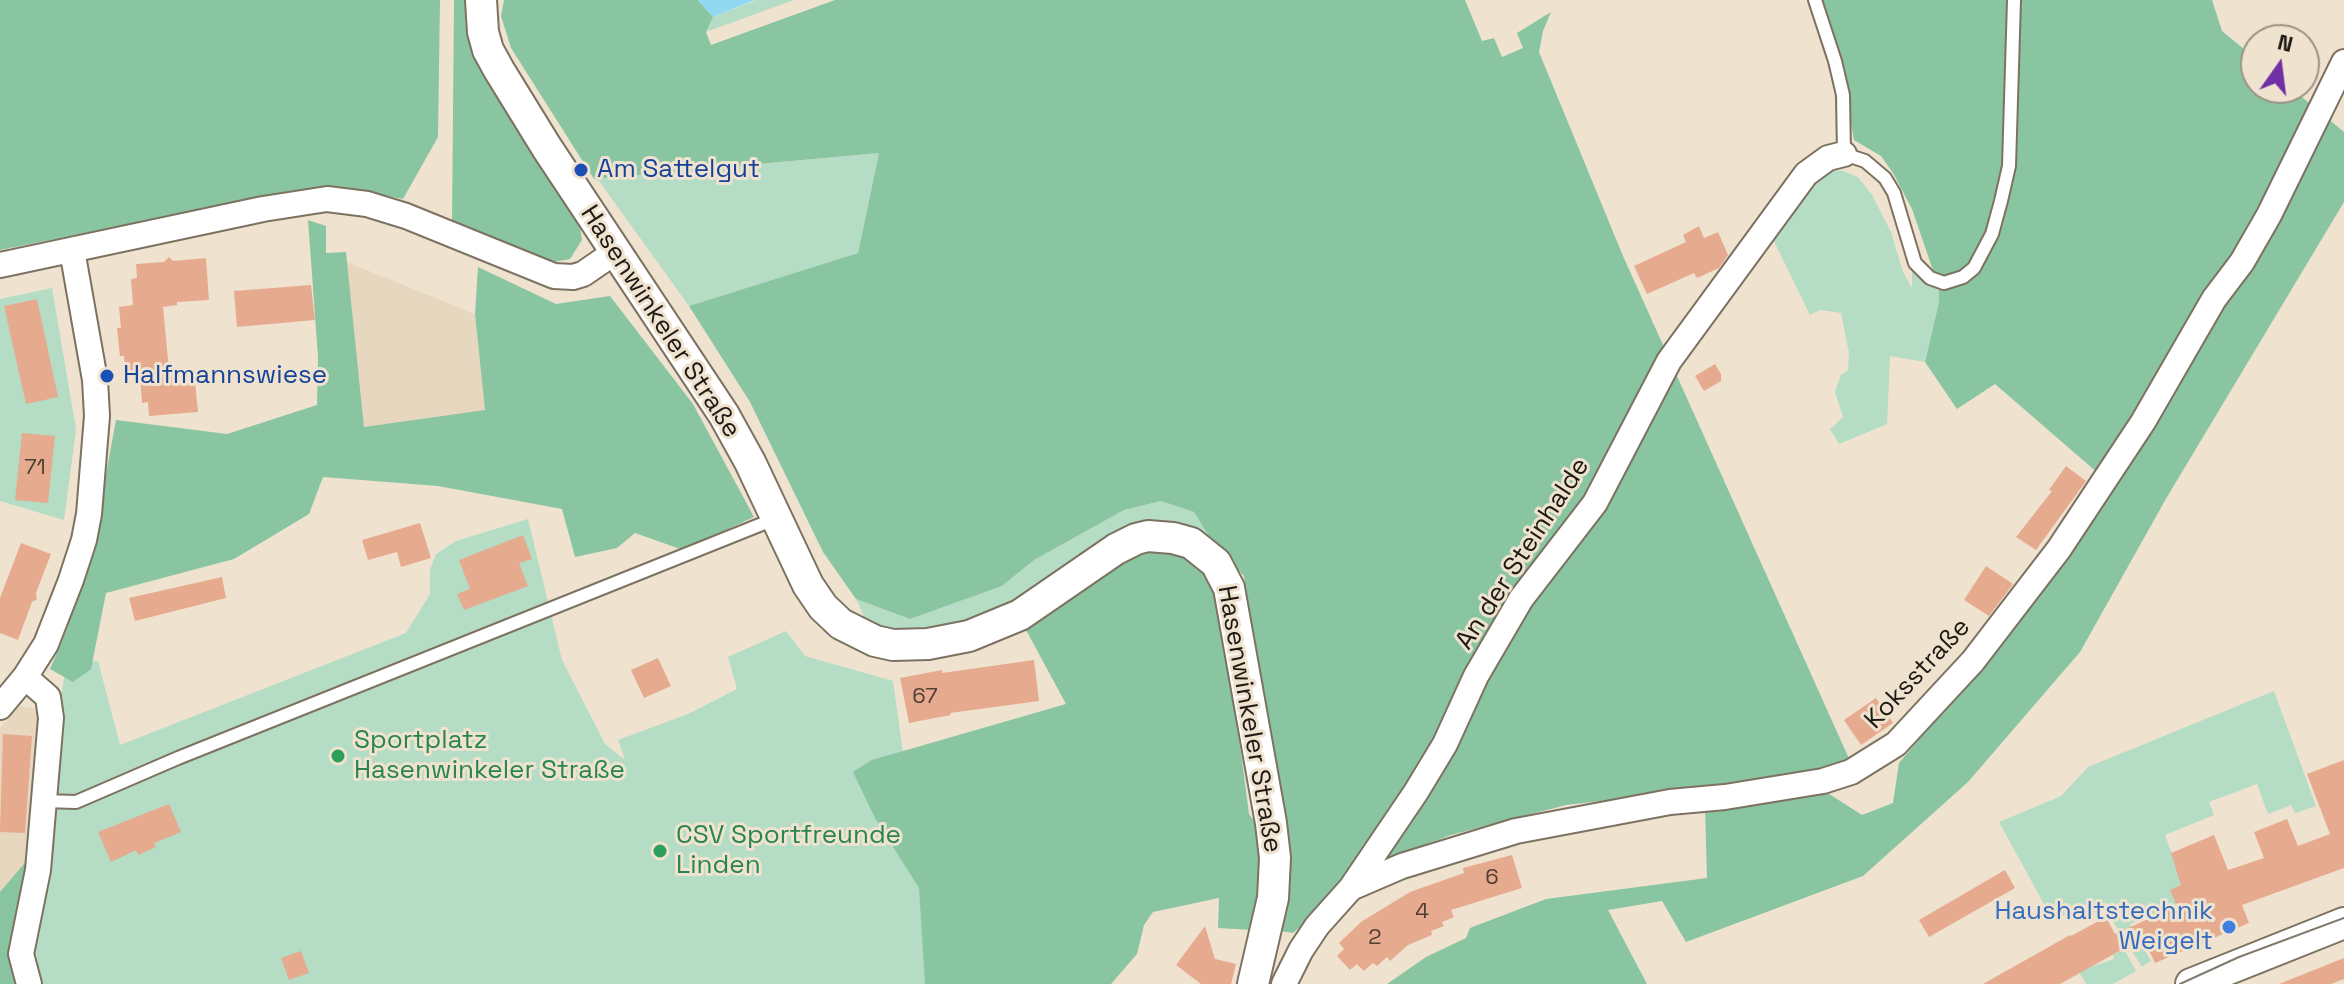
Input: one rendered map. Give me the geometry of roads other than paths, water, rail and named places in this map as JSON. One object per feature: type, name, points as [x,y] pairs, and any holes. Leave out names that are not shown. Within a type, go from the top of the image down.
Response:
[{"type":"street","name":"Hasenwinkeler Straße","points":[[481,0],[483,32],[499,70],[547,148],[724,415],[808,585],[823,607],[851,630],[875,641],[909,646],[952,640],[996,627],[1020,615],[1099,560],[1136,539],[1155,536],[1180,539],[1211,557],[1226,577],[1229,588],[1275,858],[1273,898],[1253,984]]},
{"type":"street","name":"Koksstraße","points":[[1284,984],[1317,926],[1351,888],[1402,866],[1516,831],[1655,805],[1823,781],[1851,772],[1896,744],[1973,661],[2002,624],[2059,549],[2143,422],[2214,299],[2242,262],[2269,215],[2344,62]]},
{"type":"street","name":"An der Steinhalde","points":[[1351,888],[1438,756],[1476,676],[1521,599],[1595,503],[1669,361],[1806,174],[1828,158],[1844,154]]},
{"type":"street","points":[[0,265],[327,199],[406,216],[471,247],[562,277],[588,272],[615,252]]},
{"type":"street","points":[[0,707],[25,677],[46,644],[65,599],[84,540],[92,488],[97,416],[95,380],[72,250]]},
{"type":"street","points":[[25,677],[48,697],[51,707],[38,870],[21,954],[29,984]]},
{"type":"street","points":[[2191,984],[2344,923]]},
{"type":"lane","points":[[1815,0],[1843,95],[1844,154],[1865,161],[1885,178],[1894,193],[1915,263],[1923,273],[1944,283],[1963,277],[1974,268],[1992,234],[2009,166],[2014,0]]},
{"type":"lane","points":[[43,801],[76,802],[777,518]]},
{"type":"water","points":[[698,0],[755,0],[713,17]]},
{"type":"tram line","points":[[2180,984],[2239,957],[2344,918]]},
{"type":"place","name":"Am Sattelgut","points":[[581,170]]},
{"type":"place","name":"Halfmannswiese","points":[[107,376]]},
{"type":"place","name":"Sportplatz Hasenwinkeler Straße","points":[[338,756]]},
{"type":"place","name":"CSV Sportfreunde Linden","points":[[660,851]]},
{"type":"place","name":"Haushaltstechnik Weigelt","points":[[2229,927]]}]
